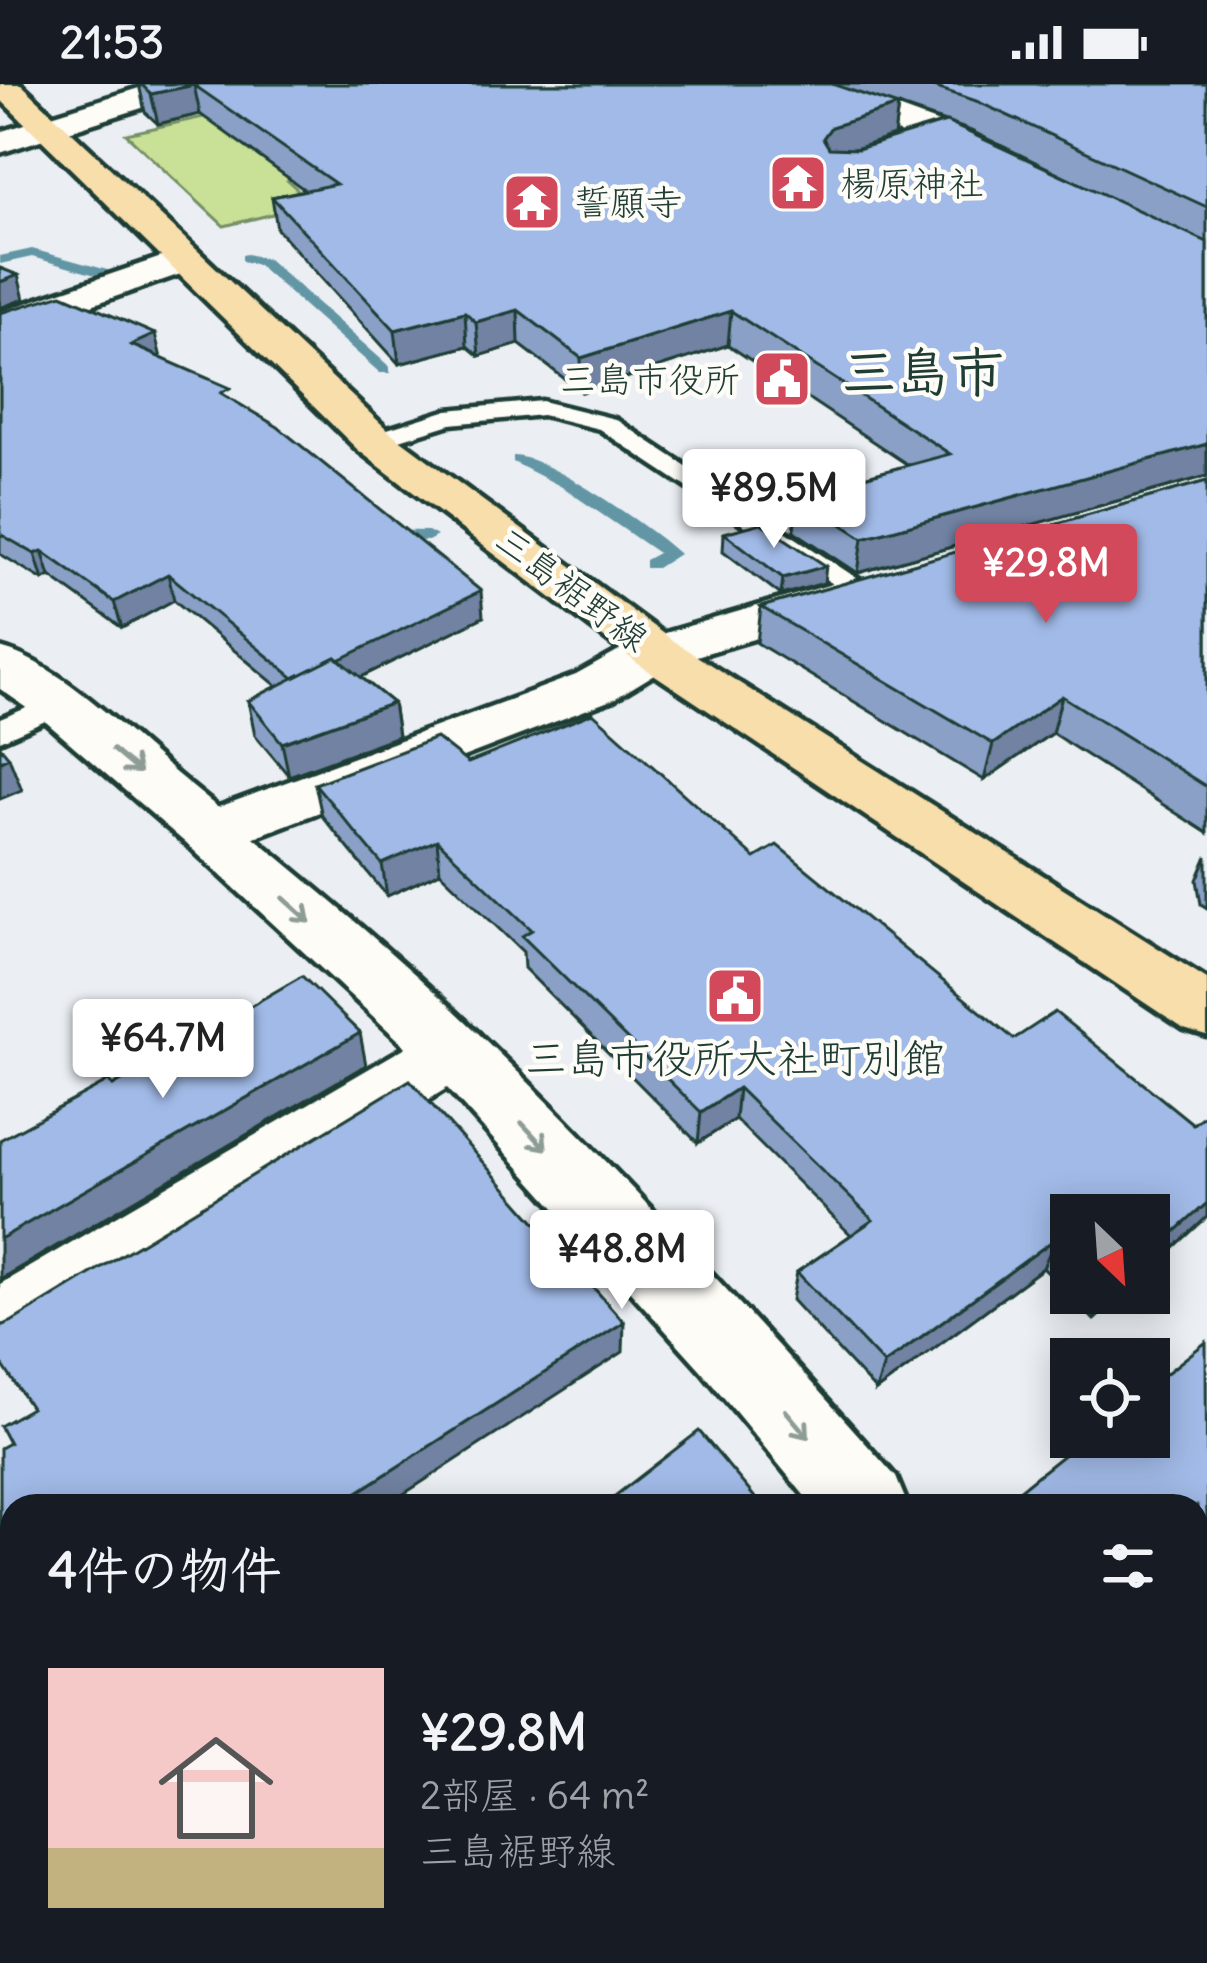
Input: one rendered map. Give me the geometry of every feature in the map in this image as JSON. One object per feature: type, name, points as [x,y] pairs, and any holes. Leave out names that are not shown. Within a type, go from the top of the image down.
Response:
[{"type":"main road","name":"三島裾野線","points":[[3,84],[22,136],[182,261],[374,441],[655,652],[1207,1011]]},
{"type":"street","points":[[22,136],[185,84]]},
{"type":"street","points":[[788,84],[940,136],[1029,178]]},
{"type":"street","points":[[881,156],[940,136]]},
{"type":"street","points":[[0,325],[182,261]]},
{"type":"street","points":[[210,832],[595,687],[655,652],[883,584]]},
{"type":"street","points":[[0,664],[58,704],[210,832],[454,1051],[729,1345],[856,1494]]},
{"type":"street","points":[[0,1324],[454,1051]]},
{"type":"lane","points":[[374,441],[448,417],[542,408],[608,424],[883,584]]},
{"type":"lane","points":[[0,731],[58,704]]},
{"type":"green space","points":[[212,115],[390,155],[288,181],[314,204],[224,226],[126,134]]},
{"type":"building","points":[[141,84],[832,84],[898,106],[831,127],[823,138],[829,148],[858,149],[946,122],[1207,242],[1207,444],[863,538],[797,495],[950,454],[731,311],[581,358],[518,310],[476,322],[465,312],[395,330],[272,197],[336,184],[194,85],[151,94]]},
{"type":"building","points":[[925,84],[1207,84],[1207,207],[976,101]]},
{"type":"building","points":[[0,268],[18,275],[0,282]]},
{"type":"building","points":[[62,294],[155,334],[131,345],[230,388],[221,393],[278,427],[481,591],[294,678],[168,574],[114,602],[42,551],[35,554],[0,534],[0,313]]},
{"type":"building","points":[[1207,481],[1207,787],[1062,696],[993,744],[761,607]]},
{"type":"building","points":[[761,523],[826,566],[783,578],[724,533]]},
{"type":"building","points":[[336,657],[393,703],[282,743],[248,701]]},
{"type":"building","points":[[593,713],[755,858],[777,845],[1014,1039],[1055,1012],[1193,1124],[1207,1113],[1207,1203],[1170,1236],[1170,1194],[1050,1194],[1050,1243],[884,1364],[797,1272],[873,1220],[738,1088],[701,1112],[522,936],[532,930],[437,840],[382,864],[315,784],[436,738],[468,763]]},
{"type":"building","points":[[302,976],[360,1033],[0,1239],[0,1140],[109,1081],[113,1086]]},
{"type":"building","points":[[410,1080],[624,1322],[355,1494],[0,1494],[0,1448],[9,1443],[0,1426],[31,1408],[0,1361],[0,1326]]},
{"type":"building","points":[[1206,1342],[1207,1494],[1014,1494],[1060,1458],[1170,1458],[1170,1370]]},
{"type":"building","points":[[699,1431],[752,1494],[618,1494]]},
{"type":"waterway","points":[[0,260],[32,253],[106,274]]},
{"type":"waterway","points":[[247,258],[263,262],[385,370]]},
{"type":"waterway","points":[[519,459],[568,483],[670,554],[651,564]]},
{"type":"waterway","points":[[382,535],[428,536]]},
{"type":"place","name":"楊原神社","points":[[798,183]]},
{"type":"place","name":"誓願寺","points":[[532,202]]},
{"type":"place","name":"三島市役所","points":[[782,379]]},
{"type":"place","name":"三島市役所大社町別館","points":[[735,996]]},
{"type":"district","name":"三島市","points":[[923,372]]}]
